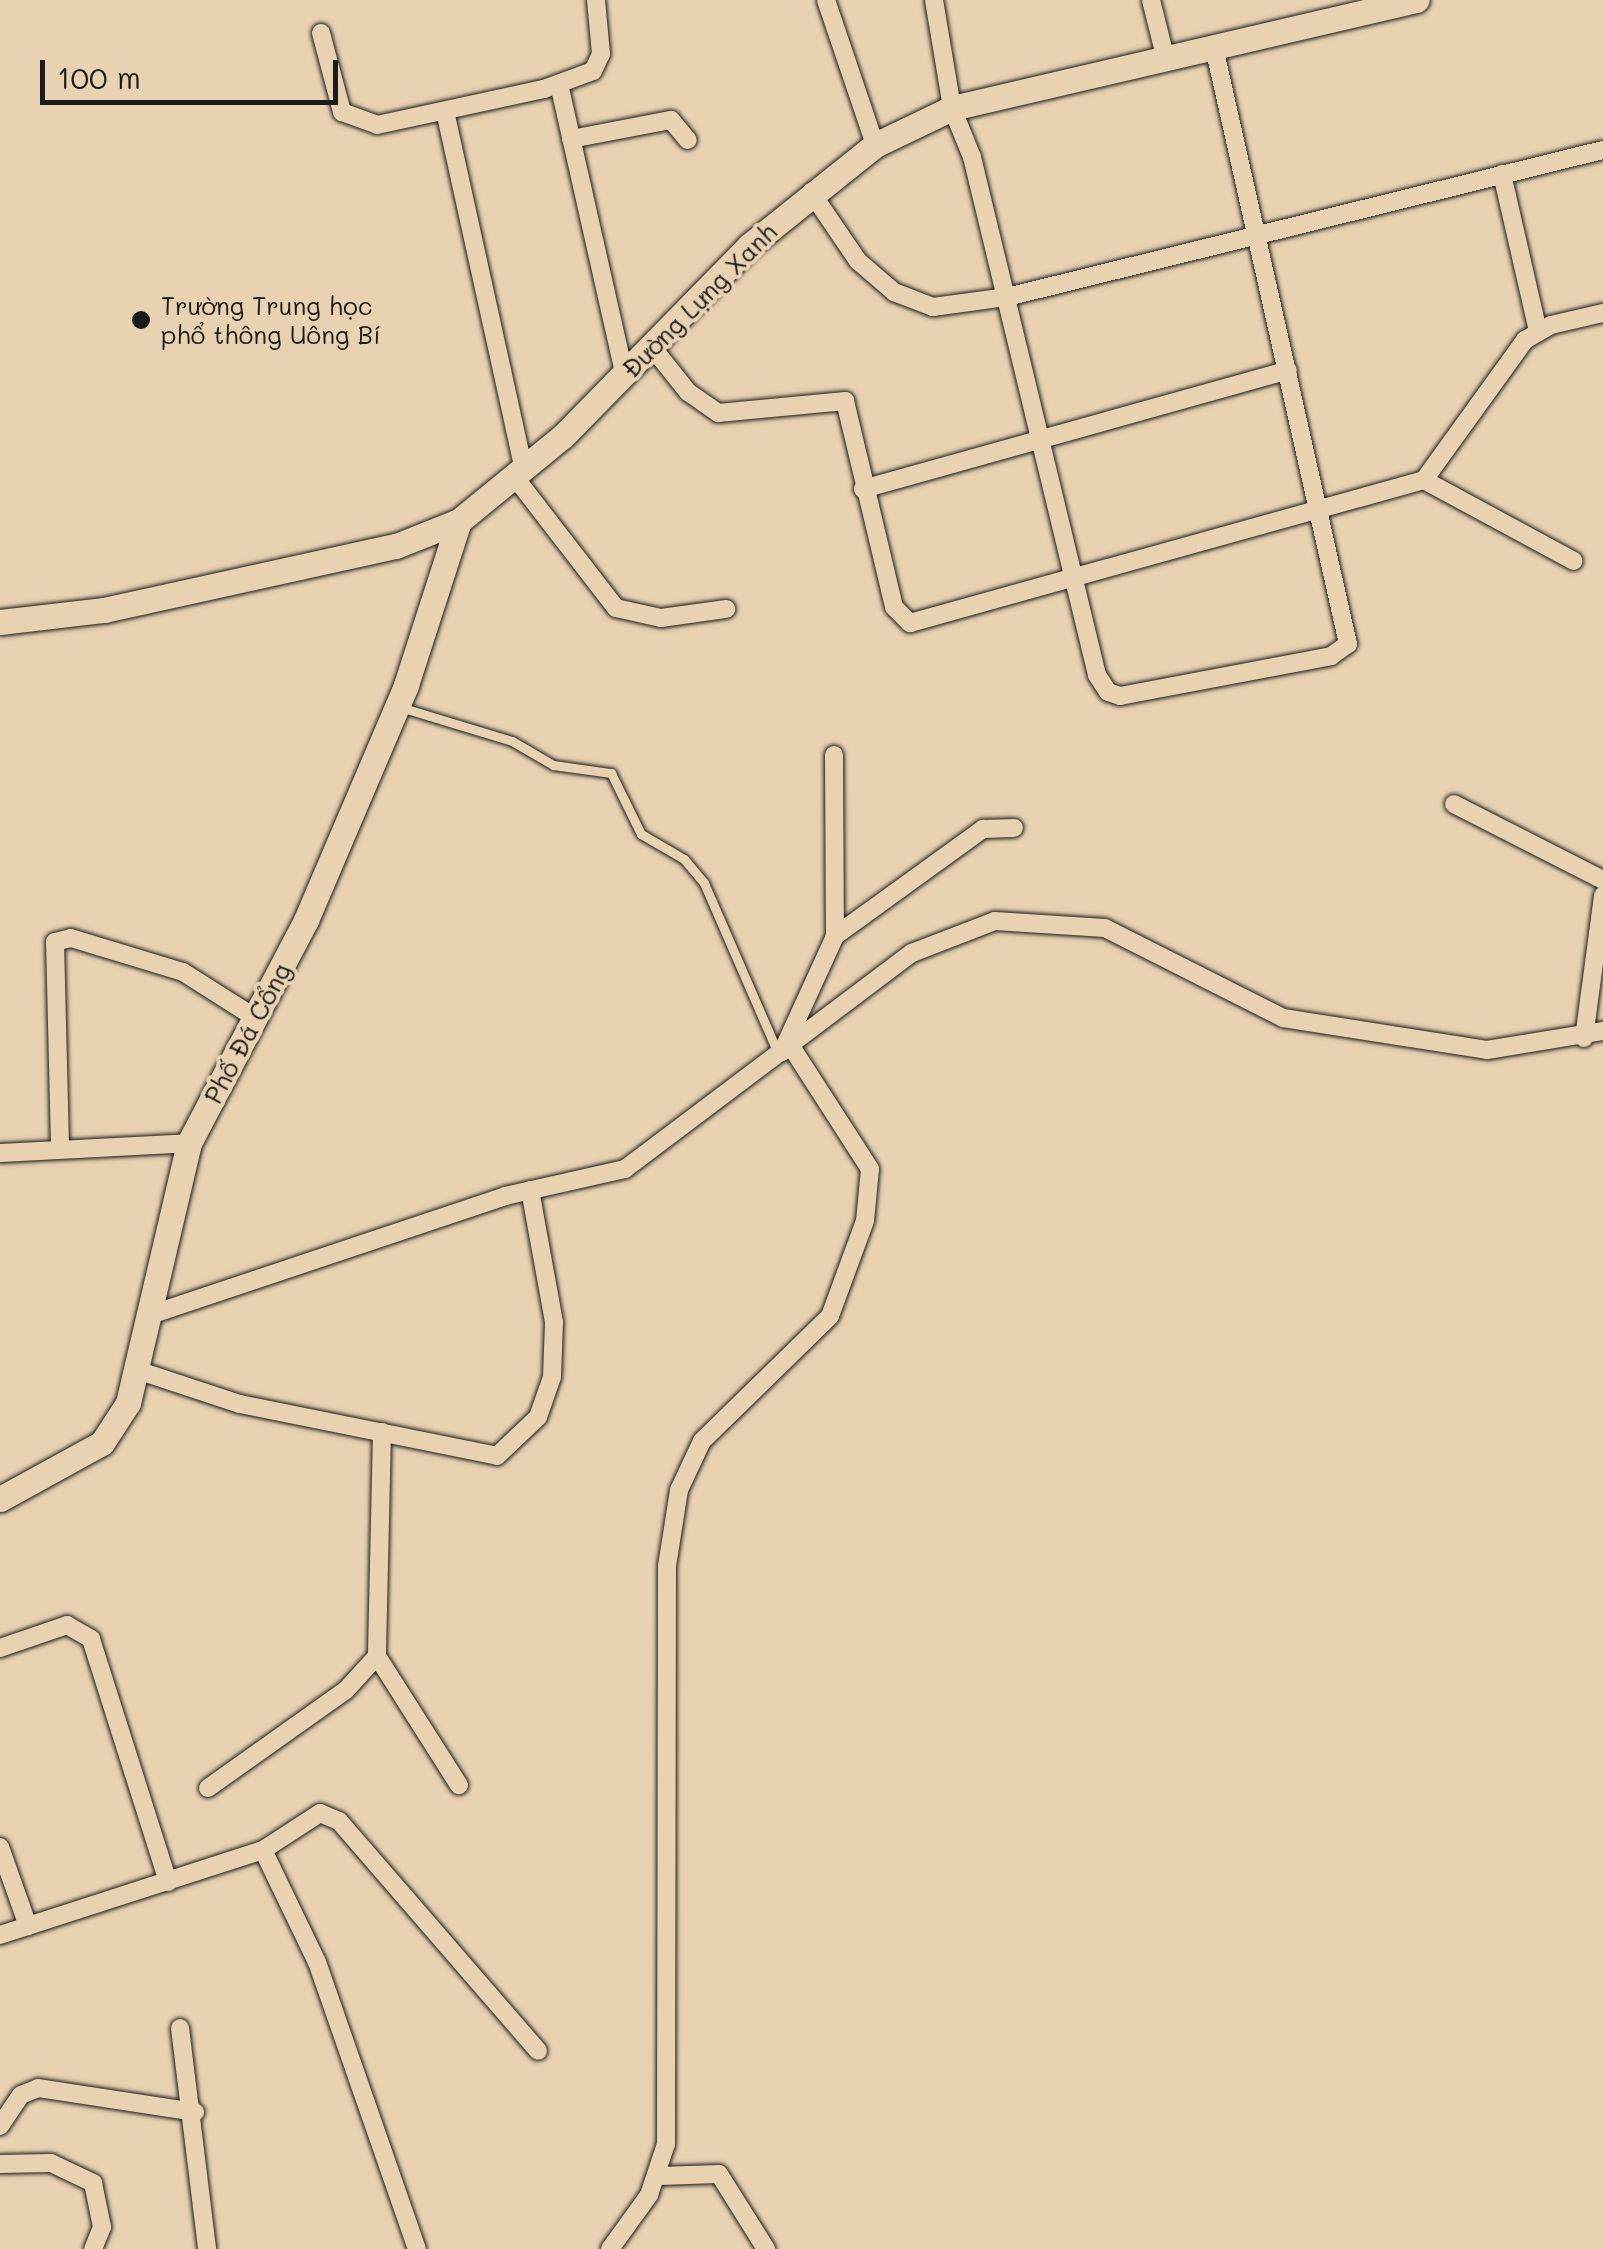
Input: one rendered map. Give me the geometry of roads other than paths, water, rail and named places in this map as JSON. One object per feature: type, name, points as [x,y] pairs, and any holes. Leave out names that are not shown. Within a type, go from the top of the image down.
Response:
[{"type":"main road","name":"Đường Lựng Xanh","points":[[0,622],[182,593],[396,546],[460,521],[625,376],[811,192],[875,145],[952,108],[1417,0]]},
{"type":"main road","name":"Phố Đá Cổng","points":[[0,1499],[102,1444],[128,1402],[190,1144],[257,1019],[398,706],[460,521]]},
{"type":"street","points":[[321,33],[336,100],[350,118],[377,125],[560,84],[594,71],[599,62],[596,0]]},
{"type":"street","points":[[826,0],[875,145]]},
{"type":"street","points":[[934,0],[952,108],[972,157],[1097,674],[1108,692],[1139,695],[1331,656],[1342,652],[1349,632],[1214,48]]},
{"type":"street","points":[[1150,0],[1165,56]]},
{"type":"street","points":[[560,84],[625,376]]},
{"type":"street","points":[[445,111],[519,472],[616,608],[661,618],[726,609]]},
{"type":"street","points":[[572,138],[671,120],[688,140]]},
{"type":"street","points":[[811,192],[858,261],[915,304],[1006,296],[1603,150]]},
{"type":"street","points":[[1502,174],[1538,330]]},
{"type":"street","points":[[652,348],[688,392],[718,413],[845,401],[894,607],[910,623],[1074,574],[1424,480],[1513,356],[1538,330],[1603,313]]},
{"type":"street","points":[[863,489],[1288,370]]},
{"type":"street","points":[[1424,480],[1574,561]]},
{"type":"street","points":[[786,1052],[835,936],[834,755]]},
{"type":"street","points":[[1454,804],[1603,880]]},
{"type":"street","points":[[835,936],[983,829],[1014,828]]},
{"type":"street","points":[[1584,1038],[1603,895]]},
{"type":"street","points":[[147,1316],[530,1190],[625,1169],[912,954],[948,934],[995,920],[1105,928],[1240,1002],[1283,1018],[1456,1048],[1584,1038],[1603,1031]]},
{"type":"street","points":[[60,1146],[55,942],[71,938],[183,972],[257,1019]]},
{"type":"street","points":[[610,2249],[659,2176],[668,2116],[670,1527],[702,1441],[830,1316],[853,1263],[871,1184],[860,1150],[786,1052]]},
{"type":"street","points":[[0,1153],[60,1146],[190,1144]]},
{"type":"street","points":[[137,1370],[240,1404],[497,1456],[538,1417],[555,1351],[530,1190]]},
{"type":"street","points":[[382,1432],[377,1656],[459,1785]]},
{"type":"street","points":[[0,1648],[67,1625],[92,1639],[168,1882]]},
{"type":"street","points":[[208,1788],[346,1690],[377,1656]]},
{"type":"street","points":[[0,1935],[263,1850],[301,1820],[320,1813],[339,1821],[538,2050]]},
{"type":"street","points":[[0,1846],[28,1926]]},
{"type":"street","points":[[263,1850],[317,1962],[417,2249]]},
{"type":"street","points":[[180,2028],[195,2112],[207,2249]]},
{"type":"street","points":[[0,2126],[21,2094],[38,2088],[195,2112]]},
{"type":"street","points":[[0,2164],[51,2163],[93,2183],[102,2227],[93,2249]]},
{"type":"street","points":[[659,2176],[719,2174],[766,2249]]},
{"type":"lane","points":[[398,706],[512,741],[553,764],[611,774],[641,834],[684,858],[704,883],[786,1052]]},
{"type":"place","name":"Trường Trung học phổ thông Uông Bí","points":[[141,320]]}]
